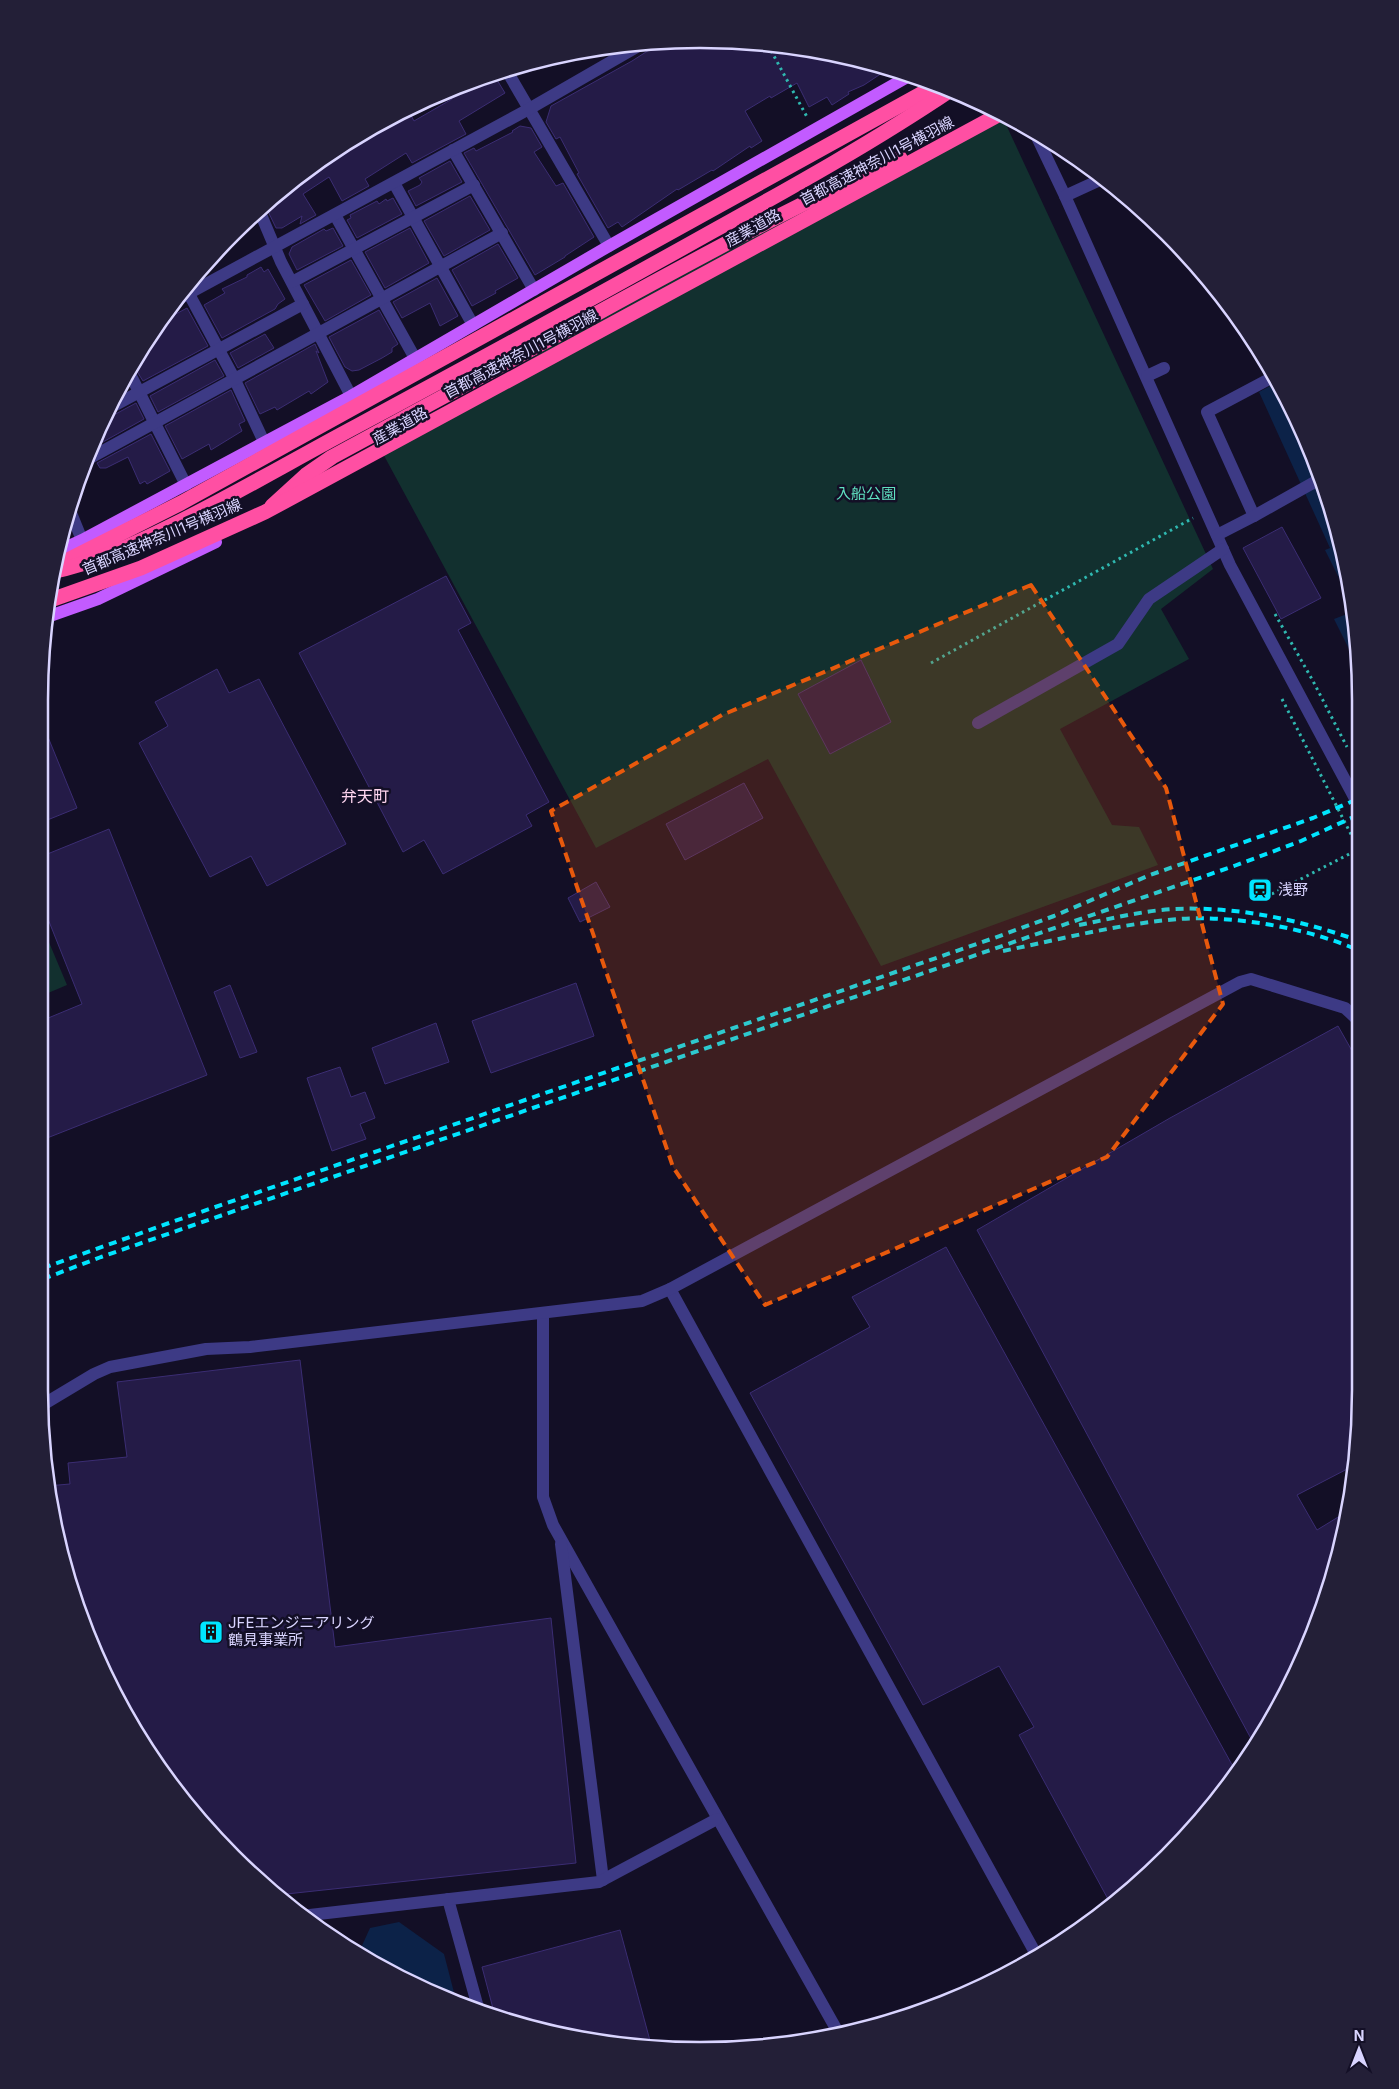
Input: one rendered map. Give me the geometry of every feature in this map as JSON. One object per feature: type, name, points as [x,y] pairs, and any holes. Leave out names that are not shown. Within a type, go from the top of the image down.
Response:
[{"type":"highway","name":"首都高速神奈川1号横羽線","points":[[62,563],[181,504],[928,89]]},
{"type":"highway","points":[[254,523],[287,492],[332,457],[545,334],[886,132],[943,95]]},
{"type":"highway","points":[[61,569],[103,557],[215,505],[307,452],[837,186],[992,117]]},
{"type":"highway","name":"首都高速神奈川1号横羽線","points":[[56,598],[141,568],[273,508],[993,118]]},
{"type":"main road","points":[[66,547],[186,485],[416,360],[609,246],[902,80]]},
{"type":"main road","name":"産業道路","points":[[53,615],[98,599],[254,523],[392,450],[989,115]]},
{"type":"street","points":[[190,294],[274,246],[336,215],[529,109],[628,52]]},
{"type":"street","points":[[510,76],[609,246]]},
{"type":"street","points":[[1040,144],[1147,376],[1223,549],[1352,793]]},
{"type":"street","points":[[454,150],[534,290]]},
{"type":"street","points":[[1065,196],[1096,182]]},
{"type":"street","points":[[394,183],[473,325]]},
{"type":"street","points":[[292,282],[474,185]]},
{"type":"street","points":[[336,215],[416,360]]},
{"type":"street","points":[[262,217],[274,246],[351,396]]},
{"type":"street","points":[[95,455],[502,233]]},
{"type":"street","points":[[189,294],[234,378],[264,442]]},
{"type":"street","points":[[119,403],[303,304]]},
{"type":"street","points":[[1147,376],[1164,368]]},
{"type":"street","points":[[132,378],[186,485]]},
{"type":"street","points":[[1254,516],[1207,412],[1267,380]]},
{"type":"street","points":[[1217,535],[1314,482]]},
{"type":"street","points":[[73,519],[82,540]]},
{"type":"street","points":[[978,723],[1118,644],[1149,598],[1223,549]]},
{"type":"street","points":[[48,1401],[94,1374],[110,1367],[206,1349],[250,1347],[642,1301],[670,1289],[1240,982],[1252,979],[1345,1008],[1352,1015]]},
{"type":"street","points":[[670,1289],[1033,1949]]},
{"type":"street","points":[[543,1313],[543,1497],[547,1511],[835,2027]]},
{"type":"street","points":[[560,1536],[603,1880]]},
{"type":"street","points":[[313,1915],[599,1882],[718,1819]]},
{"type":"street","points":[[448,1899],[476,2002]]},
{"type":"path","points":[[771,52],[814,130]]},
{"type":"path","points":[[931,663],[1193,518]]},
{"type":"path","points":[[1271,606],[1313,681],[1347,749]]},
{"type":"path","points":[[1266,897],[1352,853]]},
{"type":"highlighted area","points":[[1031,585],[1166,788],[1223,1004],[1107,1157],[765,1305],[673,1167],[551,811],[722,715]]},
{"type":"green space","name":"入船公園","points":[[996,119],[1006,124],[1213,569],[1161,609],[1189,659],[1060,729],[1112,825],[1139,827],[1158,865],[881,966],[768,759],[596,848],[381,450],[674,272]]},
{"type":"green space","points":[[48,940],[67,985],[48,993]]},
{"type":"water","points":[[1270,386],[1302,450],[1317,490],[1340,581],[1325,550],[1330,548],[1259,392]]},
{"type":"water","points":[[1346,614],[1349,650],[1334,619]]},
{"type":"water","points":[[399,1922],[444,1954],[454,1994],[411,1974],[361,1947],[370,1928]]},
{"type":"building","points":[[742,49],[785,53],[827,60],[881,74],[864,85],[848,92],[849,94],[832,105],[827,97],[809,107],[797,83],[771,98],[770,96],[745,111],[762,141],[751,148],[750,146],[713,171],[677,189],[622,227],[618,222],[608,228],[577,174],[579,173],[560,137],[556,139],[546,122],[551,106],[650,50]]},
{"type":"building","points":[[497,80],[505,93],[459,121],[466,134],[412,163],[406,153],[365,179],[369,186],[342,201],[329,177],[303,194],[316,215],[300,224],[302,216],[282,228],[276,228],[268,211],[337,157],[411,115],[414,121],[452,99],[451,97]]},
{"type":"building","points":[[520,126],[531,128],[542,147],[534,152],[556,186],[563,183],[594,237],[535,275],[464,153],[474,148],[476,151],[513,132]]},
{"type":"building","points":[[450,161],[462,182],[416,206],[408,191],[420,185],[422,182],[419,178]]},
{"type":"building","points":[[470,196],[490,230],[444,256],[424,221]]},
{"type":"building","points":[[393,198],[402,214],[357,238],[347,220],[351,218],[350,215],[377,201],[379,204],[386,199],[387,201]]},
{"type":"building","points":[[333,228],[343,246],[297,270],[289,254],[292,247],[324,229],[326,231]]},
{"type":"building","points":[[410,228],[429,263],[385,288],[365,252]]},
{"type":"building","points":[[498,244],[518,278],[472,306],[452,270]]},
{"type":"building","points":[[351,260],[371,295],[325,321],[304,285]]},
{"type":"building","points":[[261,267],[264,272],[268,269],[285,299],[275,309],[222,338],[204,305],[225,293],[222,289],[247,277],[247,275]]},
{"type":"building","points":[[437,278],[458,316],[440,326],[430,303],[402,318],[393,302]]},
{"type":"building","points":[[187,308],[208,346],[143,381],[136,371],[173,316]]},
{"type":"building","points":[[379,310],[398,344],[392,348],[392,352],[382,358],[359,370],[352,371],[345,367],[329,337]]},
{"type":"building","points":[[265,334],[274,348],[238,368],[230,353]]},
{"type":"building","points":[[315,344],[328,382],[311,394],[309,391],[277,410],[275,407],[260,414],[245,383]]},
{"type":"building","points":[[215,360],[224,376],[158,412],[150,396]]},
{"type":"building","points":[[231,390],[245,421],[239,424],[242,431],[211,450],[209,444],[182,459],[165,426]]},
{"type":"building","points":[[136,403],[144,419],[100,444],[113,415]]},
{"type":"building","points":[[151,434],[170,471],[147,484],[145,481],[140,484],[128,457],[106,468],[100,468],[97,463]]},
{"type":"building","points":[[1282,527],[1321,598],[1281,619],[1243,548]]},
{"type":"building","points":[[446,576],[471,623],[458,630],[549,802],[526,815],[532,826],[443,874],[424,840],[403,852],[299,653]]},
{"type":"building","points":[[861,660],[891,722],[830,754],[798,694]]},
{"type":"building","points":[[217,669],[229,693],[259,679],[346,844],[267,886],[251,856],[210,877],[139,743],[168,726],[155,702]]},
{"type":"building","points":[[48,737],[77,808],[48,820]]},
{"type":"building","points":[[744,783],[763,818],[685,860],[666,824]]},
{"type":"building","points":[[109,829],[207,1075],[48,1138],[48,1018],[82,1004],[48,919],[48,854]]},
{"type":"building","points":[[596,882],[610,907],[580,922],[568,898]]},
{"type":"building","points":[[576,983],[594,1036],[491,1073],[472,1021]]},
{"type":"building","points":[[230,985],[257,1052],[240,1058],[214,992]]},
{"type":"building","points":[[436,1023],[449,1062],[385,1084],[372,1048]]},
{"type":"building","points":[[1338,1026],[1352,1051],[1352,1390],[1347,1469],[1297,1495],[1317,1530],[1339,1517],[1317,1599],[1302,1639],[1284,1678],[1251,1738],[977,1230],[1170,1118]]},
{"type":"building","points":[[340,1067],[351,1097],[365,1092],[375,1118],[360,1124],[366,1139],[332,1151],[307,1078]]},
{"type":"building","points":[[946,1247],[1232,1765],[1190,1819],[1161,1851],[1107,1898],[1019,1735],[1034,1727],[999,1666],[923,1705],[750,1393],[870,1327],[852,1297]]},
{"type":"building","name":"JFEエンジニアリング 鶴見事業所","points":[[300,1360],[335,1647],[551,1618],[576,1863],[287,1894],[238,1851],[182,1786],[157,1752],[135,1715],[97,1639],[82,1599],[70,1558],[55,1485],[70,1484],[68,1463],[127,1457],[117,1382]]},
{"type":"building","points":[[620,1930],[650,2039],[572,2029],[493,2008],[482,1967]]},
{"type":"railway","points":[[48,1266],[994,938],[1054,916],[1150,875],[1313,818],[1352,801]]},
{"type":"railway","points":[[48,1277],[101,1257],[1234,866],[1301,841],[1352,818]]},
{"type":"railway","points":[[1079,925],[1161,910],[1221,910],[1245,912],[1292,921],[1352,938]]},
{"type":"railway","points":[[1003,951],[1134,924],[1200,918],[1247,921],[1271,925],[1318,936],[1352,948]]},
{"type":"place","name":"浅野","points":[[1260,890]]},
{"type":"place","name":"JFEエンジニアリング 鶴見事業所","points":[[211,1632]]},
{"type":"district","name":"弁天町","points":[[365,796]]}]
